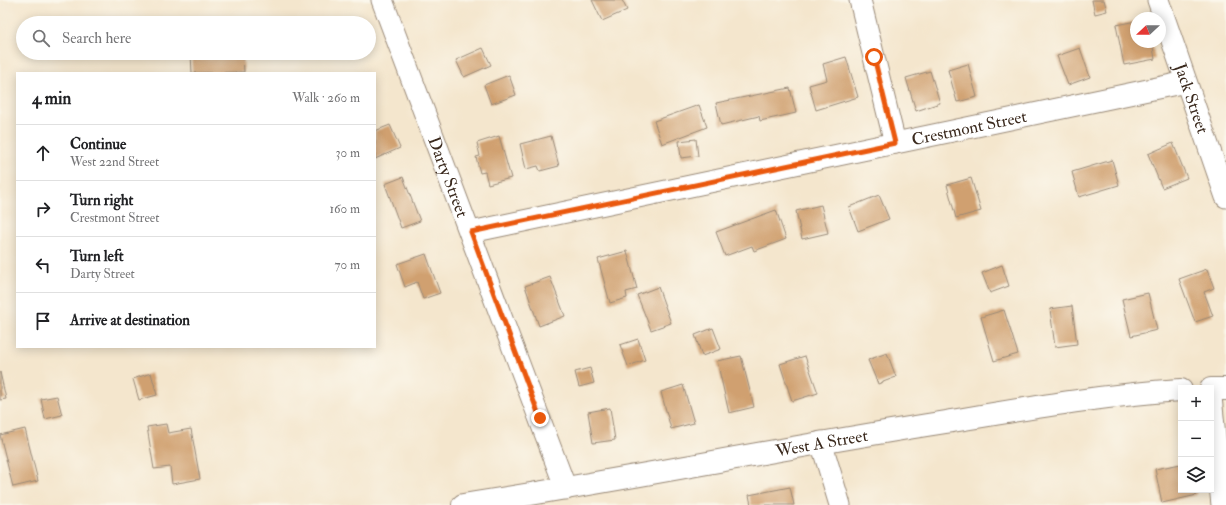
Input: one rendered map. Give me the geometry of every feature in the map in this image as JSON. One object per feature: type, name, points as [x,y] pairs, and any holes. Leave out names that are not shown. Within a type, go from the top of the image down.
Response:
[{"type":"street","name":"Darty Street","points":[[382,0],[471,232],[566,489]]},
{"type":"street","points":[[860,0],[895,143]]},
{"type":"street","name":"Jack Street","points":[[1158,0],[1226,196]]},
{"type":"street","name":"Crestmont Street","points":[[471,232],[1186,82]]},
{"type":"street","points":[[1214,389],[1226,389]]},
{"type":"street","name":"West A Street","points":[[463,505],[566,489],[821,442],[1069,402],[1136,393],[1178,390]]},
{"type":"street","points":[[1213,421],[1222,505]]},
{"type":"street","points":[[821,442],[840,505]]},
{"type":"building","points":[[592,0],[622,0],[627,10],[602,21]]},
{"type":"building","points":[[1092,0],[1104,0],[1107,11],[1095,14]]},
{"type":"building","points":[[1130,22],[1130,48],[1153,48],[1155,59],[1124,65],[1116,25]]},
{"type":"building","points":[[483,48],[491,65],[464,77],[456,60]]},
{"type":"building","points":[[1080,48],[1090,77],[1068,85],[1057,56]]},
{"type":"building","points":[[846,57],[858,97],[816,110],[809,85],[827,80],[823,64]]},
{"type":"building","points":[[191,60],[243,60],[244,72],[192,72]]},
{"type":"building","points":[[968,64],[977,97],[957,102],[948,70]]},
{"type":"building","points":[[930,71],[940,103],[916,111],[906,78]]},
{"type":"building","points":[[509,75],[516,95],[491,104],[484,85]]},
{"type":"building","points":[[790,88],[796,113],[760,121],[759,116],[721,125],[716,103]]},
{"type":"building","points":[[699,105],[707,127],[662,144],[654,121]]},
{"type":"building","points":[[390,125],[400,148],[376,159],[376,131]]},
{"type":"building","points":[[499,136],[511,178],[488,184],[485,172],[480,173],[476,157],[480,156],[477,143]]},
{"type":"building","points":[[551,136],[559,166],[540,171],[538,166],[526,169],[520,144]]},
{"type":"building","points":[[696,139],[698,156],[681,158],[679,141]]},
{"type":"building","points":[[1173,143],[1187,178],[1162,188],[1148,154]]},
{"type":"building","points":[[1112,160],[1119,185],[1079,197],[1072,172]]},
{"type":"building","points":[[403,177],[420,221],[401,228],[385,184]]},
{"type":"building","points":[[971,178],[981,211],[956,218],[947,185]]},
{"type":"building","points":[[879,195],[889,219],[858,231],[849,207]]},
{"type":"building","points":[[821,205],[828,233],[802,239],[796,211]]},
{"type":"building","points":[[776,210],[786,239],[754,251],[752,246],[725,256],[716,232]]},
{"type":"building","points":[[627,251],[637,289],[626,292],[627,298],[610,303],[598,259]]},
{"type":"building","points":[[426,254],[440,293],[423,299],[417,282],[405,287],[397,264]]},
{"type":"building","points":[[1002,265],[1009,286],[990,293],[982,273]]},
{"type":"building","points":[[1207,269],[1214,288],[1204,292],[1213,316],[1195,322],[1179,279]]},
{"type":"building","points":[[550,277],[565,316],[539,326],[525,286]]},
{"type":"building","points":[[658,287],[671,323],[651,330],[637,295]]},
{"type":"building","points":[[1148,293],[1157,330],[1131,336],[1122,299]]},
{"type":"building","points":[[1072,306],[1077,344],[1055,347],[1050,309]]},
{"type":"building","points":[[1004,310],[1018,354],[994,361],[981,317]]},
{"type":"building","points":[[713,328],[721,349],[702,356],[695,335]]},
{"type":"building","points":[[638,339],[645,360],[628,366],[620,345]]},
{"type":"building","points":[[887,353],[896,377],[878,384],[868,360]]},
{"type":"building","points":[[741,356],[754,407],[729,413],[717,361]]},
{"type":"building","points":[[805,356],[818,393],[792,401],[780,364]]},
{"type":"building","points":[[590,368],[594,383],[579,387],[575,372]]},
{"type":"building","points":[[0,372],[6,399],[0,400]]},
{"type":"building","points":[[151,373],[157,395],[139,400],[133,379]]},
{"type":"building","points":[[683,385],[694,423],[671,429],[661,392]]},
{"type":"building","points":[[57,396],[62,415],[45,419],[41,399]]},
{"type":"building","points":[[610,408],[615,440],[593,443],[588,412]]},
{"type":"building","points":[[166,424],[168,433],[191,429],[200,479],[172,484],[170,467],[154,469],[147,427]]},
{"type":"building","points":[[25,429],[38,481],[13,487],[0,435]]},
{"type":"building","points":[[1178,465],[1178,493],[1197,493],[1197,495],[1162,503],[1155,469]]},
{"type":"building","points":[[790,487],[794,505],[751,505],[749,495]]},
{"type":"route","points":[[540,418],[471,232],[895,143],[874,57]]}]
